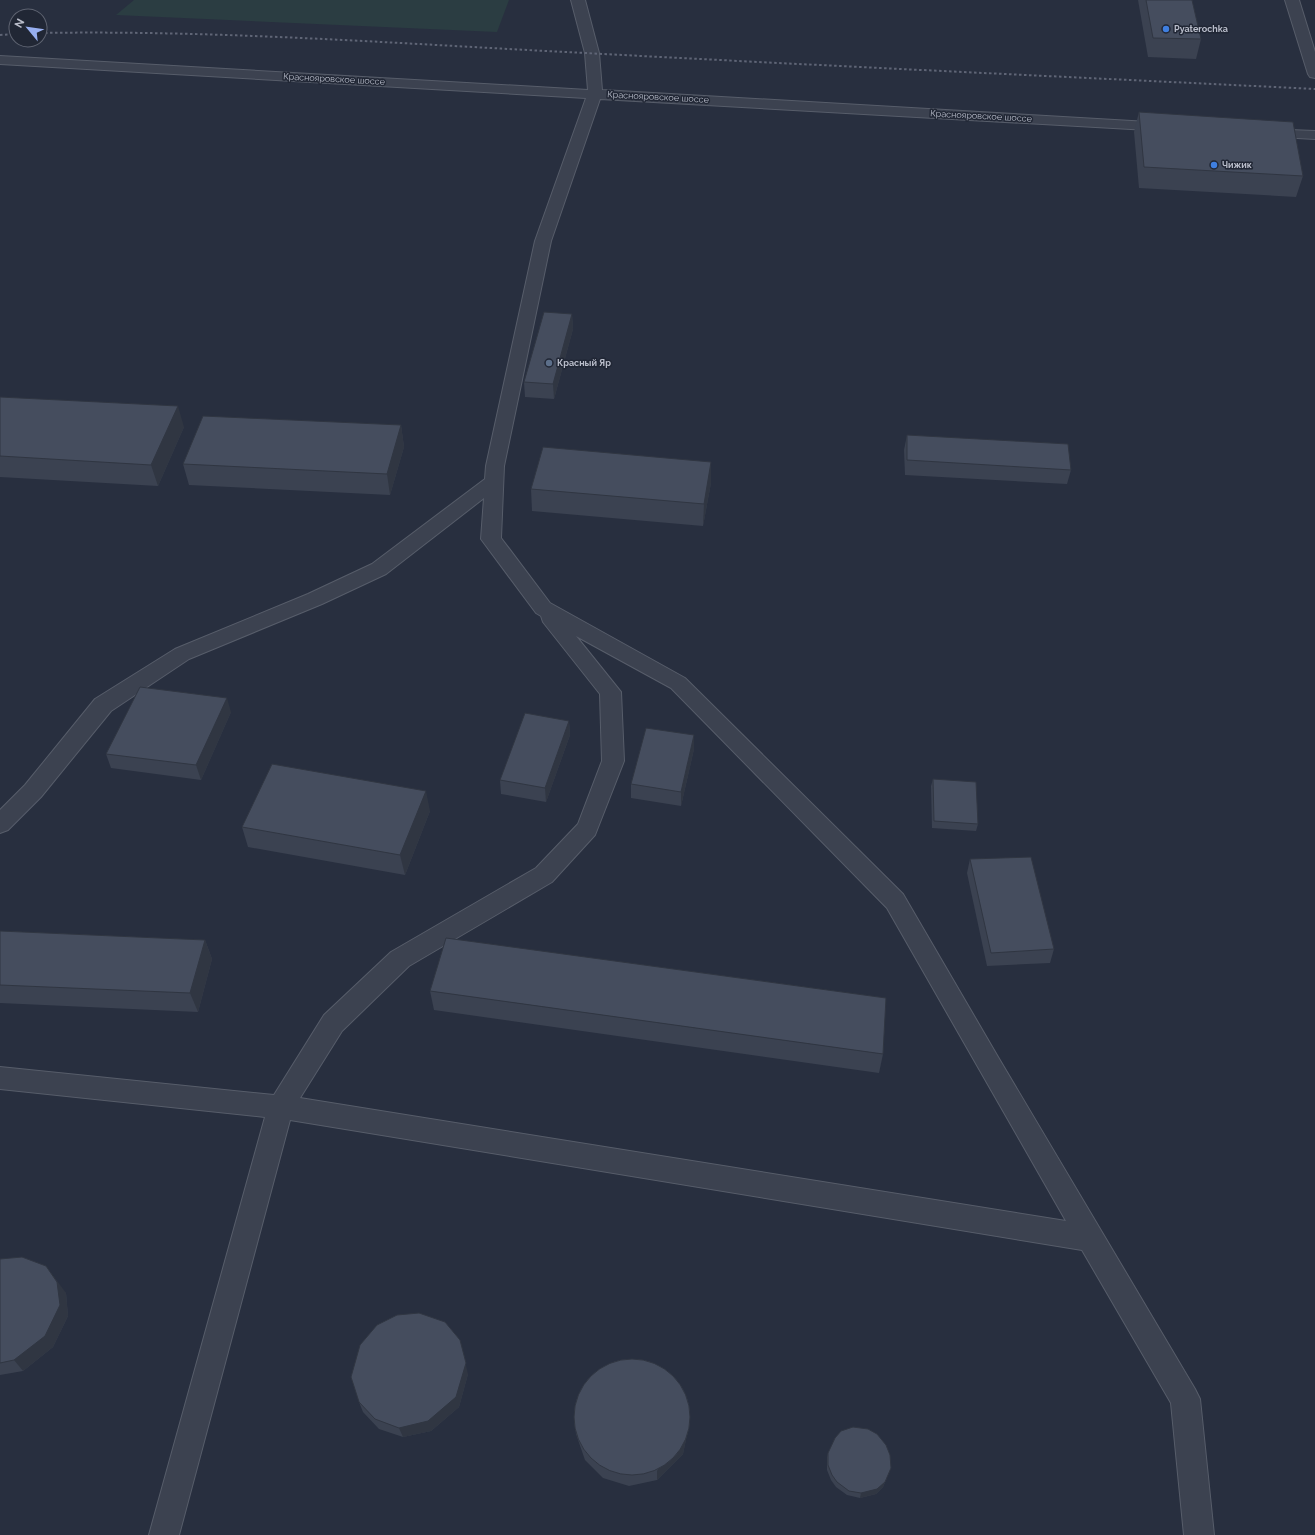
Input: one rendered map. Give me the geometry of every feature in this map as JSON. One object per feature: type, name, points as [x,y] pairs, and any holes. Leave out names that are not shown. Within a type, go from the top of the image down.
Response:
[{"type":"street","points":[[164,1535],[281,1107],[332,1023],[400,959],[544,875],[587,829],[612,761],[610,692],[490,539],[497,458],[543,241],[594,94],[592,53],[578,0]]},
{"type":"street","points":[[1292,0],[1315,74]]},
{"type":"street","name":"Краснояровское шоссе","points":[[0,60],[1180,128]]},
{"type":"street","points":[[1252,132],[1315,135]]},
{"type":"street","points":[[0,824],[33,791],[103,706],[182,654],[315,599],[379,569],[494,481]]},
{"type":"street","points":[[543,608],[678,683],[895,901],[1185,1399],[1198,1535]]},
{"type":"street","points":[[0,1078],[281,1107],[1090,1238]]},
{"type":"shaded area","points":[[134,0],[509,0],[497,32],[116,15]]},
{"type":"building","points":[[1146,0],[1192,0],[1201,39],[1153,38]]},
{"type":"building","points":[[1139,112],[1293,122],[1303,176],[1144,167]]},
{"type":"building","name":"Красный Яр","points":[[544,312],[572,314],[553,384],[524,382]]},
{"type":"building","points":[[0,397],[178,406],[151,465],[0,456]]},
{"type":"building","points":[[203,416],[401,425],[387,474],[183,464]]},
{"type":"building","points":[[907,435],[1068,444],[1071,470],[907,460]]},
{"type":"building","points":[[543,447],[711,462],[704,504],[531,489]]},
{"type":"building","points":[[140,687],[227,698],[196,765],[106,754]]},
{"type":"building","points":[[525,713],[569,721],[545,788],[500,780]]},
{"type":"building","points":[[646,728],[694,735],[681,792],[631,784]]},
{"type":"building","points":[[272,764],[426,791],[400,855],[242,827]]},
{"type":"building","points":[[933,779],[976,782],[978,824],[934,821]]},
{"type":"building","points":[[1031,857],[1054,949],[991,953],[970,859]]},
{"type":"building","points":[[0,931],[205,940],[190,993],[0,985]]},
{"type":"building","points":[[446,938],[886,998],[883,1054],[430,991]]},
{"type":"building","points":[[22,1257],[46,1266],[57,1282],[60,1305],[45,1336],[14,1360],[0,1363],[0,1259]]},
{"type":"building","points":[[419,1313],[445,1322],[460,1340],[466,1363],[456,1397],[428,1421],[399,1428],[375,1419],[359,1402],[351,1377],[360,1345],[377,1325],[397,1315]]},
{"type":"building","points":[[632,1359],[654,1364],[673,1376],[685,1395],[690,1417],[685,1439],[673,1458],[654,1470],[632,1475],[610,1470],[591,1458],[579,1439],[574,1417],[579,1395],[591,1376],[610,1364]]},
{"type":"building","points":[[853,1427],[868,1429],[877,1434],[886,1445],[890,1455],[891,1468],[885,1482],[877,1489],[861,1493],[849,1491],[837,1482],[828,1465],[828,1453],[835,1438],[841,1431]]},
{"type":"railway","points":[[48,33],[176,34],[312,38],[1315,89]]},
{"type":"railway","points":[[0,35],[8,34]]},
{"type":"place","name":"Pyaterochka","points":[[1166,29]]},
{"type":"place","name":"Чижик","points":[[1214,165]]},
{"type":"place","name":"Красный Яр","points":[[549,363]]}]
